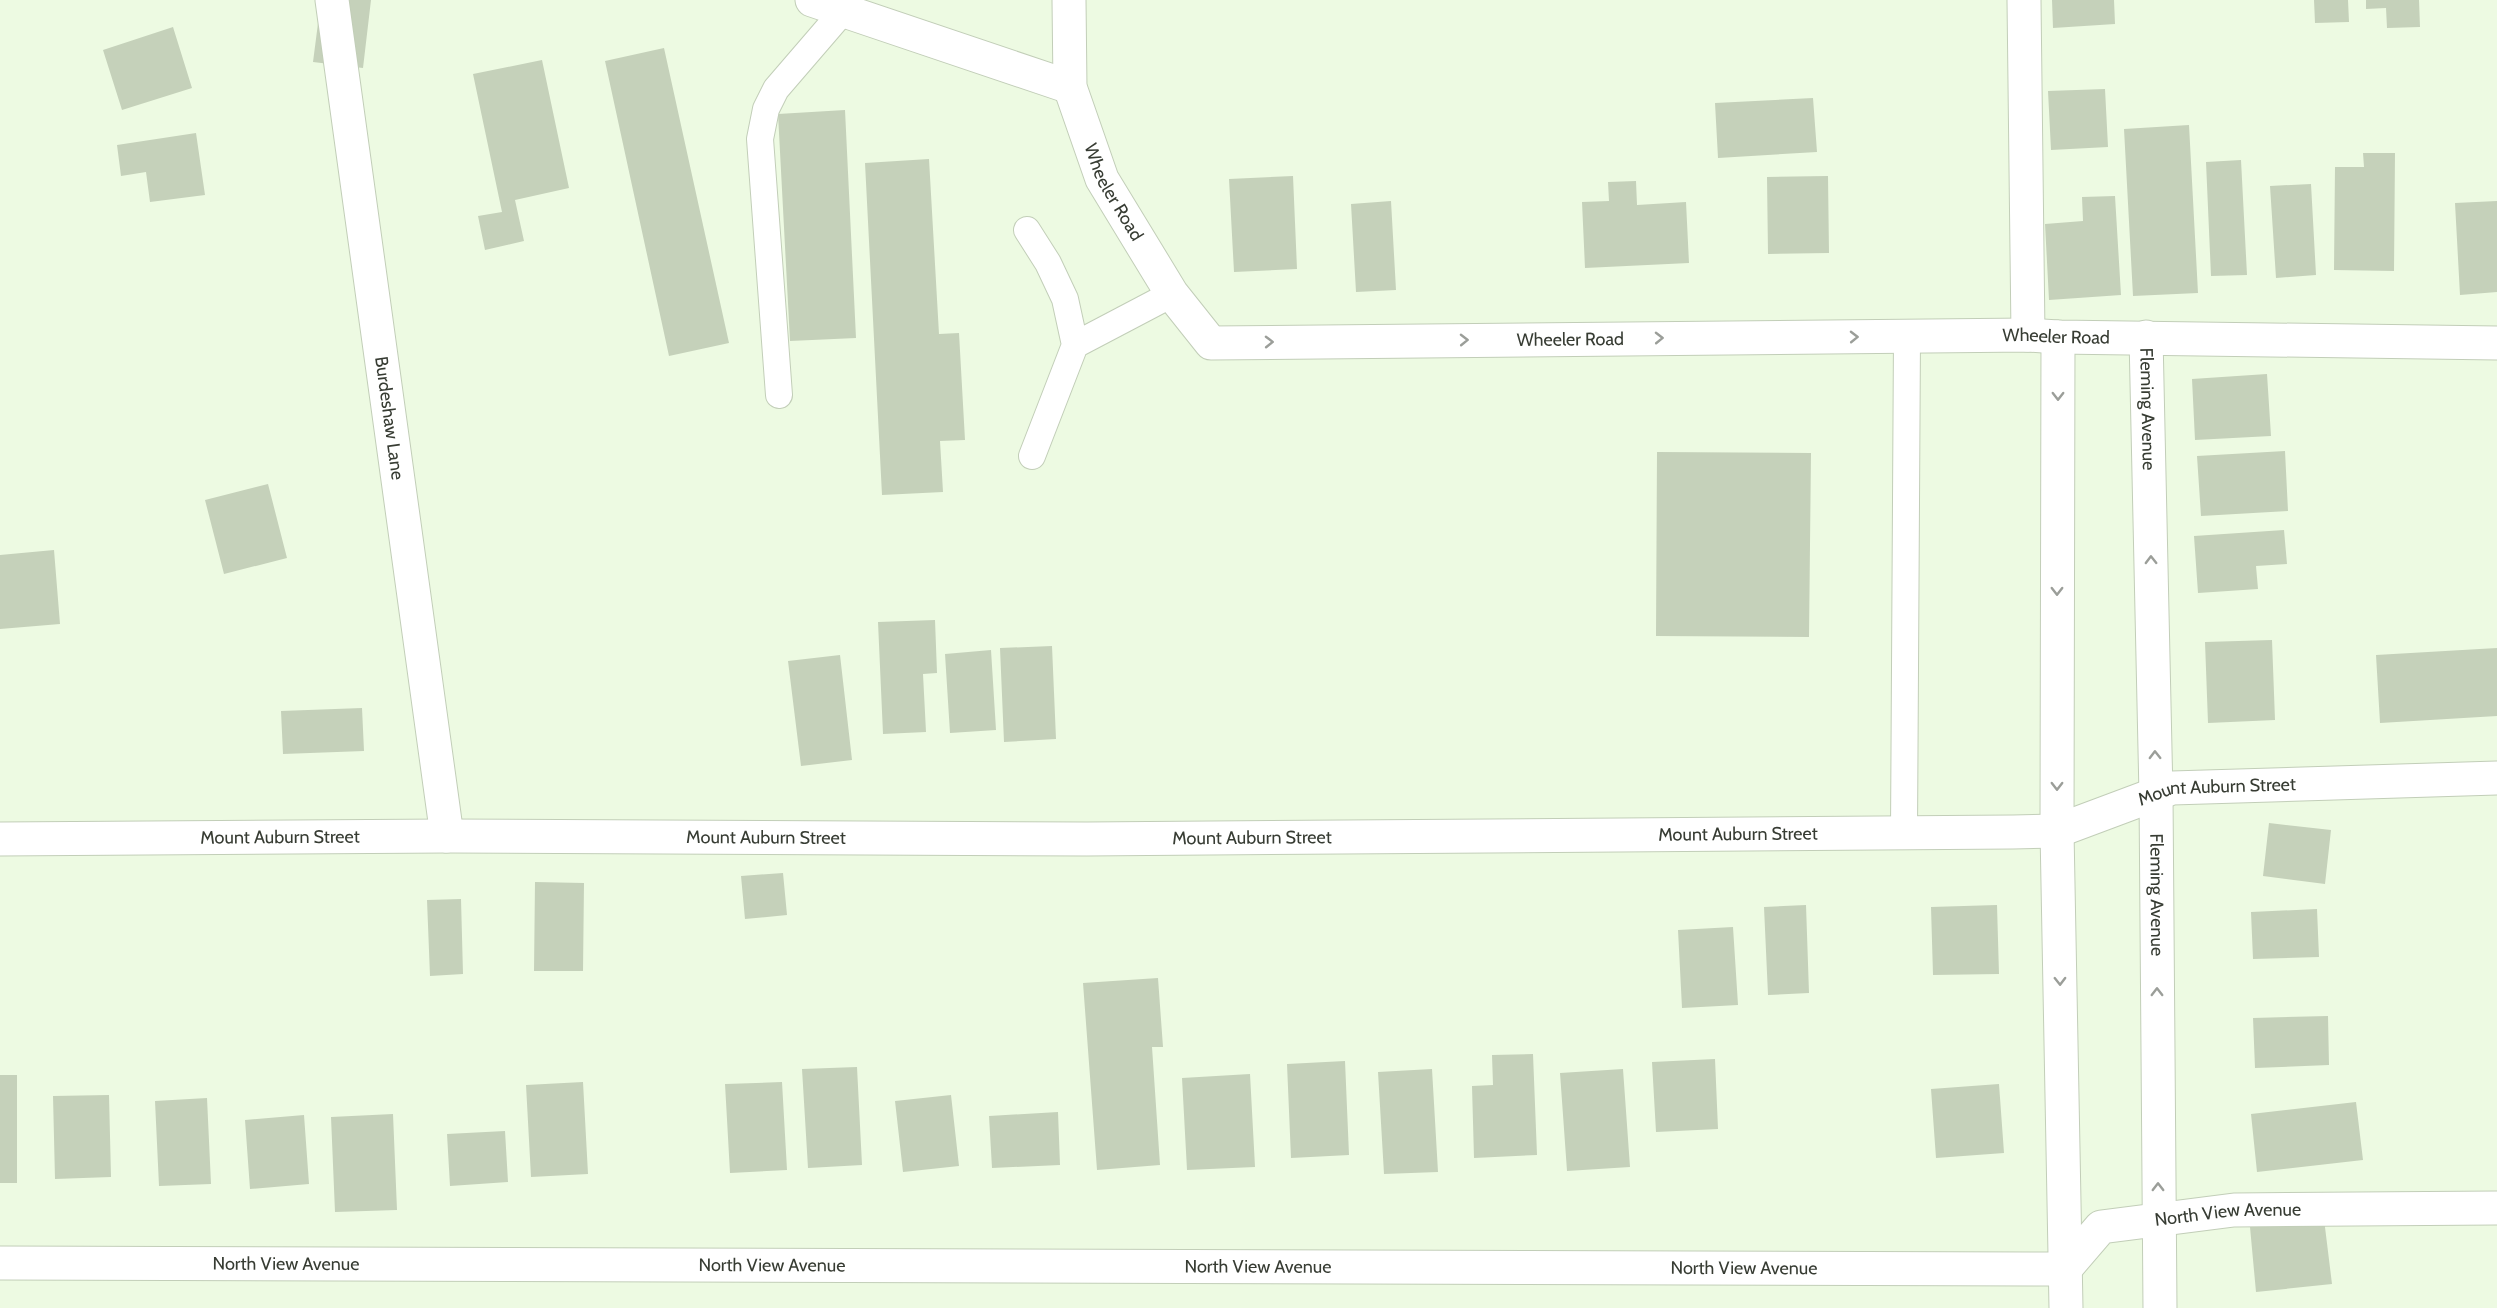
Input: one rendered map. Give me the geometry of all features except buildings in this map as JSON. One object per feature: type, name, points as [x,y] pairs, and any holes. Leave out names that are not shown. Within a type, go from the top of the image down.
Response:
[{"type":"street","name":"Burdeshaw Lane","points":[[332,0],[447,836]]},
{"type":"street","points":[[812,0],[1070,87]]},
{"type":"street","name":"Wheeler Road","points":[[1069,0],[1070,87],[1102,179],[1172,294],[1211,342],[2043,336],[2497,343]]},
{"type":"street","points":[[2024,0],[2043,336],[2057,831],[2066,1308]]},
{"type":"street","name":"Fleming Avenue","points":[[2146,337],[2156,795],[2160,1308]]},
{"type":"street","name":"Mount Auburn Street","points":[[0,839],[447,836],[1087,839],[2057,831],[2172,788],[2497,778]]},
{"type":"street","name":"North View Avenue","points":[[0,1263],[2065,1269],[2101,1227],[2234,1210],[2497,1208]]},
{"type":"lane","points":[[779,395],[760,139],[766,109],[776,89],[844,10]]},
{"type":"lane","points":[[1026,230],[1048,263],[1065,299],[1075,345],[1032,456]]},
{"type":"lane","points":[[1075,345],[1172,294]]},
{"type":"lane","points":[[1904,833],[1907,336]]}]
